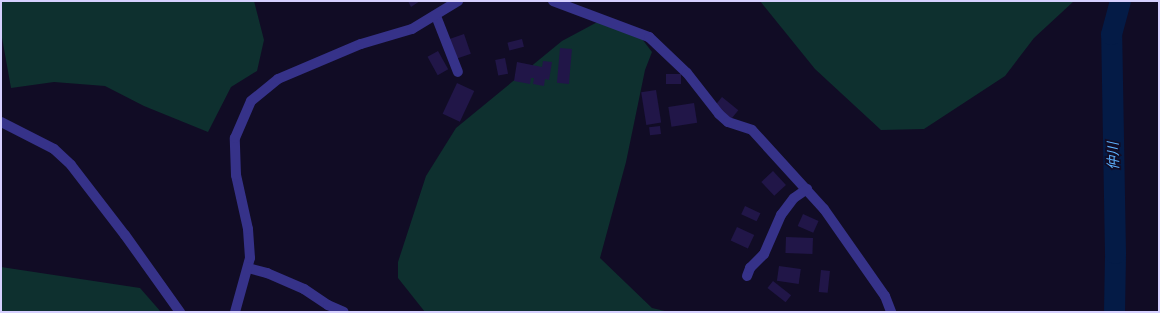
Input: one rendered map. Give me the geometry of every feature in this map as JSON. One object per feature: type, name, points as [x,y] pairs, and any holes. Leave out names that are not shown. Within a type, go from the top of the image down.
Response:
[{"type":"street","points":[[235,312],[248,268],[248,229],[234,162],[235,138],[250,101],[278,79],[361,44],[412,29],[436,16],[458,1]]},
{"type":"street","points":[[553,1],[649,37],[687,73],[719,114],[728,122],[752,130],[807,189],[885,296],[891,312]]},
{"type":"street","points":[[436,16],[458,72]]},
{"type":"street","points":[[1,122],[54,149],[71,165],[125,235],[180,312]]},
{"type":"street","points":[[747,276],[750,268],[764,254],[781,215],[794,198],[807,189]]},
{"type":"street","points":[[248,268],[267,273],[304,290],[328,305],[344,312]]},
{"type":"green space","points":[[1,1],[254,1],[264,40],[257,71],[231,87],[208,132],[144,106],[105,86],[54,82],[11,88],[1,32]]},
{"type":"green space","points":[[760,1],[1074,1],[1034,38],[1005,76],[924,129],[881,130],[815,69]]},
{"type":"green space","points":[[603,19],[639,35],[652,52],[645,70],[626,162],[600,258],[652,308],[669,312],[425,312],[398,278],[398,262],[426,176],[456,128],[562,41]]},
{"type":"green space","points":[[1,267],[140,288],[161,312],[1,312]]},
{"type":"building","points":[[408,1],[420,1],[411,7]]},
{"type":"building","points":[[464,34],[471,54],[456,59],[449,39]]},
{"type":"building","points":[[522,39],[524,47],[509,50],[507,43]]},
{"type":"building","points":[[560,48],[572,49],[569,84],[557,83]]},
{"type":"building","points":[[438,51],[448,69],[438,75],[428,57]]},
{"type":"building","points":[[505,58],[508,74],[498,76],[495,60]]},
{"type":"building","points":[[543,61],[552,62],[549,80],[545,79],[544,86],[533,84],[534,78],[531,78],[530,84],[514,81],[517,62],[542,67]]},
{"type":"building","points":[[666,74],[681,74],[681,84],[666,84]]},
{"type":"building","points":[[457,83],[474,91],[460,122],[443,114]]},
{"type":"building","points":[[656,90],[661,123],[646,125],[641,92]]},
{"type":"building","points":[[722,97],[738,110],[731,119],[715,106]]},
{"type":"building","points":[[694,103],[697,123],[671,127],[668,107]]},
{"type":"building","points":[[660,126],[661,134],[650,135],[649,127]]},
{"type":"building","points":[[773,171],[786,185],[774,196],[761,182]]},
{"type":"building","points":[[745,206],[760,213],[757,221],[741,214]]},
{"type":"building","points":[[803,214],[819,221],[813,233],[798,226]]},
{"type":"building","points":[[737,227],[754,235],[748,249],[731,241]]},
{"type":"building","points":[[786,237],[813,238],[812,254],[785,253]]},
{"type":"building","points":[[779,266],[801,269],[799,284],[777,281]]},
{"type":"building","points":[[821,270],[830,271],[828,293],[819,292]]},
{"type":"building","points":[[773,281],[791,295],[786,302],[767,288]]},
{"type":"waterway","name":"仲川","points":[[1114,312],[1115,253],[1111,34],[1120,1]]}]
